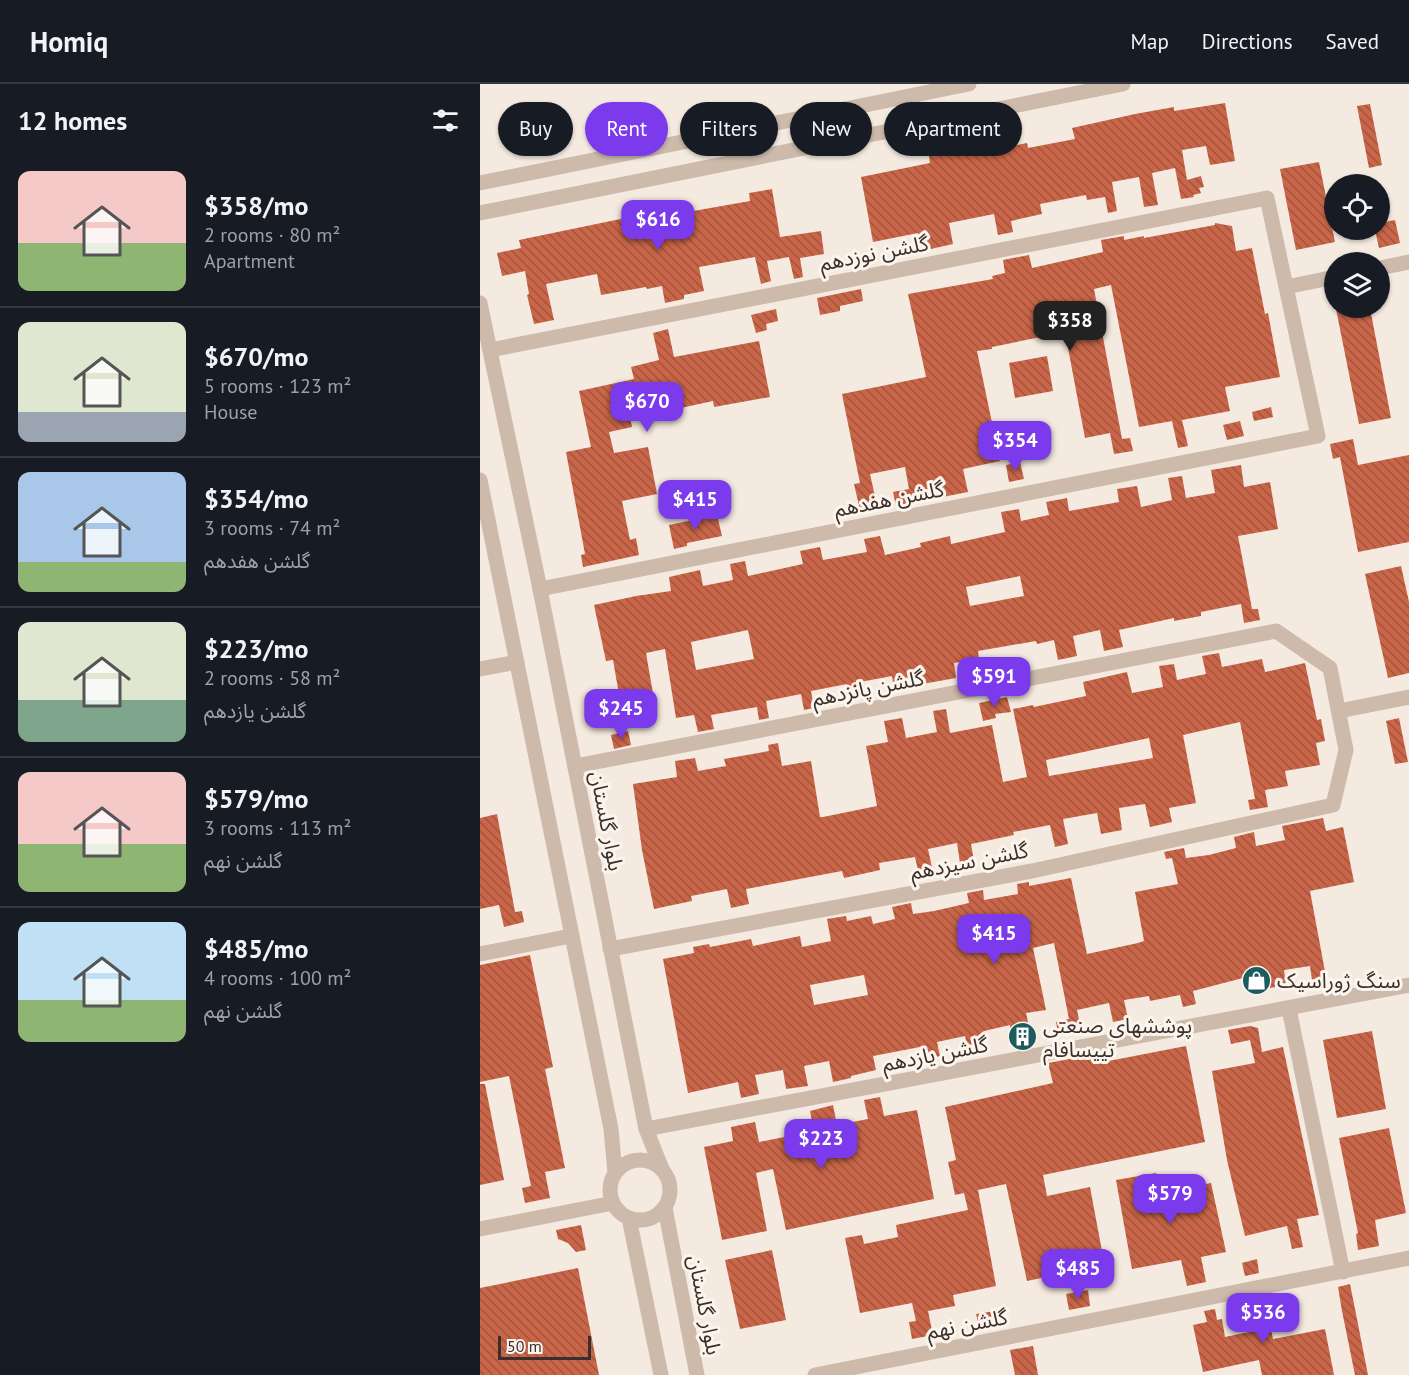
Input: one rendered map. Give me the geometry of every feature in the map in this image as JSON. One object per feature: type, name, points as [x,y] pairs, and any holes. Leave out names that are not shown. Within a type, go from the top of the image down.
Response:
[{"type":"street","points":[[480,183],[969,84]]},
{"type":"street","points":[[480,213],[1123,84]]},
{"type":"street","name":"گلشن نوزدهم","points":[[490,350],[1267,198],[1286,287]]},
{"type":"street","points":[[1390,266],[1409,262]]},
{"type":"street","points":[[1286,287],[1324,279]]},
{"type":"street","name":"گلشن هفدهم","points":[[540,588],[1318,436],[1286,287]]},
{"type":"street","name":"بلوار گلستان","points":[[480,303],[540,588],[646,1129],[662,1169]]},
{"type":"street","points":[[480,480],[611,1129],[615,1173],[610,1188],[613,1203],[629,1218],[640,1220],[652,1218],[665,1208],[670,1188],[668,1177],[662,1169],[651,1162],[640,1160],[626,1164],[615,1173]]},
{"type":"street","name":"گلشن پانزدهم","points":[[575,766],[1276,631],[1330,668],[1338,711]]},
{"type":"street","points":[[480,669],[517,662]]},
{"type":"street","points":[[1338,711],[1409,698]]},
{"type":"street","name":"گلشن سیزدهم","points":[[610,949],[1032,872],[1333,805],[1346,750],[1338,711]]},
{"type":"street","points":[[480,954],[571,936]]},
{"type":"street","name":"گلشن یازدهم","points":[[646,1129],[1409,985]]},
{"type":"street","points":[[1289,1009],[1344,1272]]},
{"type":"street","points":[[480,1229],[613,1203]]},
{"type":"street","name":"بلوار گلستان","points":[[665,1208],[697,1375]]},
{"type":"street","points":[[629,1218],[660,1375]]},
{"type":"street","name":"گلشن نهم","points":[[815,1375],[1409,1258]]},
{"type":"building","points":[[1225,103],[1235,161],[1210,165],[1206,146],[1182,150],[1187,180],[1201,176],[1204,187],[1199,188],[1201,193],[1193,195],[1194,197],[1181,199],[1175,168],[1152,173],[1158,205],[1144,207],[1139,177],[1112,182],[1117,211],[1108,213],[1105,197],[1087,200],[1086,195],[1040,204],[1042,214],[1011,221],[1013,232],[998,235],[994,214],[949,223],[953,244],[922,251],[918,233],[873,242],[861,177],[930,163],[929,156],[1022,156],[1022,144],[1027,143],[1028,148],[1075,139],[1072,128],[1174,107],[1174,111]]},
{"type":"building","points":[[1370,104],[1382,165],[1369,168],[1357,106]]},
{"type":"building","points":[[1319,162],[1324,187],[1324,240],[1335,240],[1335,242],[1296,250],[1280,169]]},
{"type":"building","points":[[772,189],[780,237],[821,231],[824,254],[800,258],[803,277],[794,279],[789,257],[767,261],[771,281],[761,284],[755,257],[699,267],[704,291],[684,295],[684,299],[665,303],[662,286],[601,295],[597,274],[546,284],[554,320],[534,324],[527,295],[529,294],[525,271],[502,276],[497,253],[521,248],[519,240],[664,210],[665,216],[750,201],[749,193]]},
{"type":"building","points":[[1395,220],[1400,243],[1379,248],[1377,240],[1390,240],[1390,221]]},
{"type":"building","points":[[1215,223],[1232,226],[1236,251],[1252,248],[1265,314],[1268,313],[1280,377],[1225,387],[1230,411],[1182,420],[1188,446],[1178,448],[1172,421],[1139,427],[1111,285],[1094,289],[1122,439],[1130,438],[1133,451],[1114,454],[1110,433],[1085,438],[1065,332],[992,347],[992,349],[977,351],[1000,461],[963,469],[968,492],[896,506],[893,492],[909,489],[905,467],[870,474],[878,510],[861,514],[854,484],[860,483],[842,394],[926,377],[908,294],[993,279],[992,276],[1005,273],[1003,260],[1029,255],[1032,268],[1103,252],[1101,240],[1124,236],[1124,240],[1144,236],[1144,238],[1215,225]]},
{"type":"building","points":[[861,289],[863,301],[840,306],[840,311],[820,315],[817,298]]},
{"type":"building","points":[[776,309],[778,321],[766,324],[767,330],[756,333],[751,315]]},
{"type":"building","points":[[1338,318],[1372,318],[1391,418],[1359,424]]},
{"type":"building","points":[[668,329],[674,357],[759,341],[770,397],[714,407],[713,401],[676,409],[676,406],[630,417],[632,427],[609,432],[614,453],[648,447],[657,494],[622,501],[630,540],[636,538],[639,555],[583,567],[581,555],[585,554],[566,452],[591,447],[579,391],[634,379],[631,367],[659,360],[653,333]]},
{"type":"building","points":[[1047,356],[1053,391],[1015,398],[1009,363]]},
{"type":"building","points":[[1271,407],[1273,417],[1254,421],[1252,412]]},
{"type":"building","points":[[1240,421],[1244,436],[1227,440],[1223,425]]},
{"type":"building","points":[[1353,439],[1358,465],[1409,455],[1409,542],[1358,552],[1340,457],[1333,459],[1330,444]]},
{"type":"building","points":[[1020,462],[1024,479],[1009,482],[1006,465]]},
{"type":"building","points":[[1241,465],[1244,487],[1270,482],[1278,529],[1238,536],[1252,609],[1258,609],[1260,620],[1244,623],[1241,604],[1201,612],[1201,616],[1174,621],[1174,618],[1119,630],[1123,647],[1104,651],[1100,630],[1073,636],[1077,656],[1058,660],[1054,640],[978,651],[979,659],[954,663],[956,678],[894,689],[892,676],[860,682],[863,697],[850,700],[847,684],[811,691],[814,708],[804,710],[801,694],[766,701],[769,718],[759,720],[757,707],[711,715],[714,729],[698,732],[694,715],[676,718],[665,649],[646,653],[656,711],[623,717],[613,660],[606,661],[594,605],[671,591],[669,577],[700,570],[703,586],[733,580],[730,564],[745,561],[748,576],[803,564],[800,551],[820,547],[823,560],[867,552],[864,539],[880,536],[885,555],[921,547],[920,543],[950,536],[951,544],[1005,532],[1001,512],[1019,509],[1021,521],[1049,515],[1046,502],[1067,498],[1069,511],[1119,502],[1117,489],[1137,486],[1141,507],[1172,500],[1168,478],[1182,476],[1186,498],[1215,493],[1211,470]],"holes":[[[1020,576],[1024,596],[970,606],[966,587]],[[748,630],[754,659],[696,670],[691,642]]]},
{"type":"building","points":[[717,515],[722,536],[687,543],[687,546],[674,549],[669,525]]},
{"type":"building","points":[[1401,566],[1409,602],[1409,673],[1388,678],[1365,574]]},
{"type":"building","points":[[1219,653],[1222,667],[1262,659],[1265,672],[1305,663],[1317,720],[1321,719],[1325,741],[1316,743],[1320,765],[1285,771],[1288,786],[1265,790],[1268,807],[1250,810],[1248,800],[1255,799],[1240,722],[1183,735],[1196,803],[1169,808],[1172,822],[1150,827],[1145,804],[1119,808],[1122,830],[1101,834],[1097,813],[1063,819],[1068,844],[1055,847],[1050,825],[1013,832],[1014,835],[971,844],[974,861],[960,863],[957,843],[928,849],[933,872],[919,875],[915,857],[879,863],[880,870],[844,878],[842,871],[746,889],[749,904],[731,908],[727,889],[691,896],[692,901],[654,909],[642,850],[633,784],[677,777],[675,761],[695,758],[698,771],[726,766],[724,759],[769,751],[768,745],[778,743],[782,766],[811,761],[820,817],[823,817],[877,806],[866,746],[888,742],[884,721],[902,718],[906,738],[937,732],[933,711],[946,709],[950,733],[992,725],[1003,782],[1027,777],[1013,709],[1086,696],[1083,682],[1127,672],[1132,693],[1163,687],[1159,666],[1174,664],[1177,680],[1206,674],[1202,656]],"holes":[[[1149,738],[1153,758],[1049,776],[1046,760]]]},
{"type":"building","points":[[1007,697],[1011,712],[995,714],[996,718],[983,721],[979,703]]},
{"type":"building","points":[[1399,718],[1408,762],[1395,764],[1386,721]]},
{"type":"building","points":[[628,731],[631,745],[614,749],[611,735]]},
{"type":"building","points":[[497,814],[515,912],[522,911],[524,922],[504,927],[499,905],[480,909],[480,818]]},
{"type":"building","points":[[1323,818],[1326,831],[1343,827],[1354,882],[1310,891],[1326,977],[1312,980],[1310,966],[1284,970],[1286,985],[1270,988],[1266,972],[1193,991],[1196,1004],[1183,1007],[1180,995],[1150,1001],[1149,996],[1124,1000],[1128,1019],[1113,1022],[1109,1003],[1077,1010],[1081,1029],[1058,1033],[1056,1022],[1069,1019],[1054,943],[1033,948],[1046,1010],[1026,1013],[1032,1040],[1013,1043],[1010,1025],[984,1031],[987,1048],[969,1052],[965,1036],[937,1042],[940,1056],[923,1060],[920,1047],[873,1056],[876,1070],[833,1082],[829,1061],[804,1066],[808,1086],[786,1089],[783,1070],[755,1075],[759,1094],[741,1098],[738,1082],[688,1093],[663,959],[694,953],[693,947],[709,944],[710,947],[751,939],[753,946],[800,936],[802,947],[831,941],[827,919],[846,916],[847,921],[871,916],[873,924],[895,919],[892,907],[911,903],[913,914],[934,911],[969,903],[967,893],[983,890],[984,900],[1018,894],[1017,884],[1029,882],[1029,886],[1071,878],[1087,954],[1144,941],[1135,892],[1178,884],[1172,858],[1166,859],[1164,852],[1184,848],[1186,858],[1209,855],[1236,848],[1234,837],[1254,832],[1256,846],[1285,840],[1282,826]],"holes":[[[864,975],[868,995],[814,1005],[810,985]]]},
{"type":"building","points":[[530,955],[553,1067],[545,1069],[565,1168],[545,1172],[550,1198],[525,1203],[522,1188],[531,1186],[509,1076],[480,1082],[480,965]]},
{"type":"building","points":[[1250,1026],[1258,1028],[1262,1052],[1283,1047],[1319,1215],[1297,1219],[1303,1247],[1292,1249],[1287,1226],[1245,1236],[1227,1160],[1212,1071],[1255,1063],[1250,1040],[1231,1044],[1228,1030]]},
{"type":"building","points":[[1372,1031],[1386,1109],[1337,1118],[1323,1040]]},
{"type":"building","points":[[1186,1046],[1205,1142],[1043,1175],[1047,1196],[1090,1187],[1107,1278],[1081,1283],[1079,1270],[1027,1281],[1006,1184],[978,1190],[996,1286],[953,1295],[955,1306],[928,1311],[933,1335],[912,1339],[909,1322],[916,1321],[912,1303],[860,1313],[845,1238],[862,1235],[864,1244],[898,1237],[896,1225],[968,1210],[964,1193],[955,1195],[948,1162],[956,1160],[945,1107],[1053,1083],[1048,1063],[1091,1055],[1093,1064]]},
{"type":"building","points":[[480,1084],[485,1084],[504,1180],[480,1185]]},
{"type":"building","points":[[880,1097],[884,1116],[917,1110],[934,1199],[786,1230],[773,1169],[756,1173],[767,1231],[722,1240],[704,1147],[733,1141],[731,1127],[755,1122],[759,1142],[814,1131],[810,1111],[833,1105],[837,1125],[868,1119],[864,1100]]},
{"type":"building","points":[[1389,1128],[1406,1213],[1375,1220],[1379,1246],[1358,1250],[1356,1234],[1358,1233],[1339,1138]]},
{"type":"building","points":[[1156,1173],[1160,1194],[1211,1183],[1226,1252],[1201,1257],[1206,1282],[1187,1286],[1181,1260],[1132,1269],[1116,1180]]},
{"type":"building","points":[[581,1225],[586,1250],[576,1252],[568,1243],[558,1239],[556,1230]]},
{"type":"building","points":[[772,1250],[786,1320],[740,1329],[725,1260]]},
{"type":"building","points":[[1257,1259],[1259,1273],[1245,1276],[1242,1263]]},
{"type":"building","points":[[578,1268],[599,1375],[480,1375],[480,1288]]},
{"type":"building","points":[[1350,1284],[1368,1375],[1355,1375],[1342,1311],[1338,1287]]},
{"type":"building","points":[[1088,1290],[1090,1306],[1069,1310],[1066,1294]]},
{"type":"building","points":[[1289,1295],[1292,1306],[1267,1311],[1273,1339],[1325,1329],[1334,1375],[1262,1375],[1259,1360],[1203,1372],[1193,1325],[1207,1322],[1204,1311],[1215,1309],[1217,1320],[1222,1319],[1225,1337],[1249,1332],[1244,1303]]},
{"type":"building","points":[[995,1311],[997,1322],[979,1325],[976,1314]]},
{"type":"building","points":[[1033,1346],[1038,1375],[1015,1375],[1010,1350]]},
{"type":"place","name":"سنگ ژوراسیک","points":[[1256,980]]},
{"type":"place","name":"پوششهای صنعتی تییسافام","points":[[1022,1037]]}]
